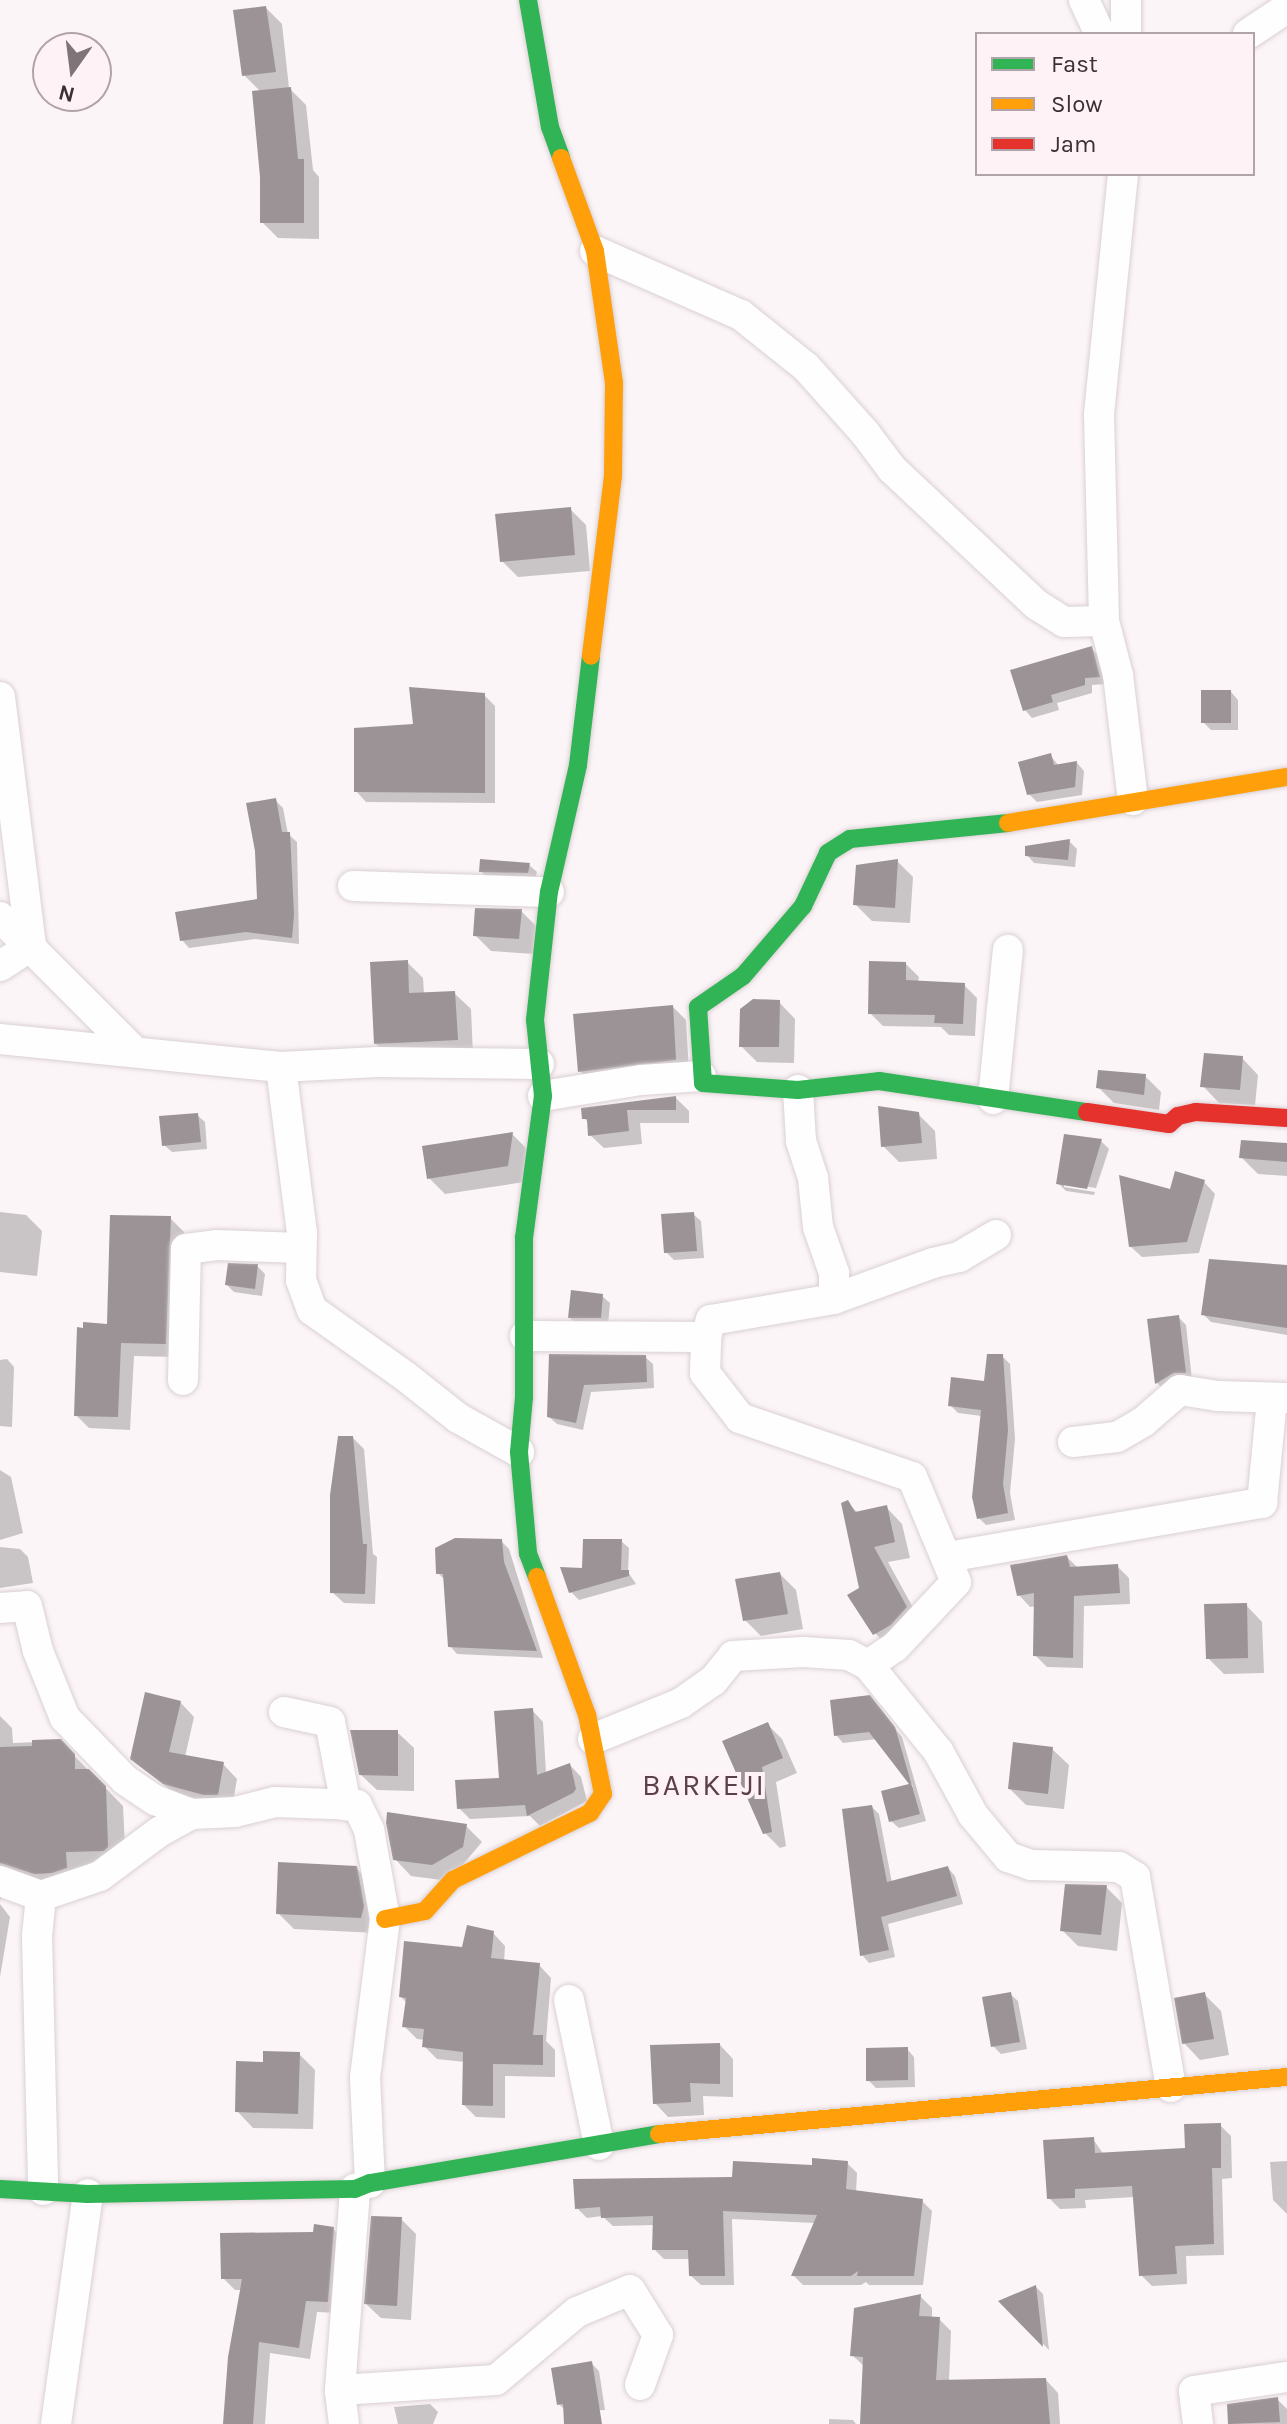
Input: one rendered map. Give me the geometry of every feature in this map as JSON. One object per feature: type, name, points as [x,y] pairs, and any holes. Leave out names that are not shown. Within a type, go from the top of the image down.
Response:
[{"type":"street","points":[[385,1919],[425,1911],[453,1880],[590,1813],[603,1794],[593,1739],[528,1553],[519,1452],[525,1336],[524,1238],[543,1096],[535,1020],[549,892],[578,765],[613,476],[614,383],[595,251],[550,127],[528,0]]},
{"type":"street","points":[[1084,0],[1099,32]]},
{"type":"street","points":[[1126,0],[1126,32]]},
{"type":"street","points":[[1251,32],[1287,8]]},
{"type":"street","points":[[1123,176],[1099,415],[1104,621],[1118,675],[1133,800]]},
{"type":"street","points":[[595,251],[741,315],[806,367],[865,433],[892,469],[1037,605],[1064,622],[1104,621]]},
{"type":"street","points":[[0,697],[31,946]]},
{"type":"street","points":[[1287,777],[1133,800],[1026,821],[850,839],[828,853],[803,906],[743,976],[698,1007],[703,1083],[798,1090],[879,1081],[1169,1124],[1178,1116],[1196,1112],[1287,1118]]},
{"type":"street","points":[[353,886],[549,892]]},
{"type":"street","points":[[0,917],[134,1051]]},
{"type":"street","points":[[0,966],[31,946]]},
{"type":"street","points":[[993,1099],[1008,950]]},
{"type":"street","points":[[0,1039],[281,1067],[377,1062],[539,1064]]},
{"type":"street","points":[[281,1067],[302,1233],[301,1280],[312,1310],[458,1418],[519,1452]]},
{"type":"street","points":[[543,1096],[641,1080],[701,1076]]},
{"type":"street","points":[[798,1090],[801,1141],[813,1178],[818,1227],[834,1273],[834,1299]]},
{"type":"street","points":[[868,1665],[895,1647],[956,1582],[912,1477],[740,1418],[705,1373],[706,1337],[711,1320],[834,1299],[959,1257],[996,1235]]},
{"type":"street","points":[[183,1380],[186,1249],[217,1245],[300,1248]]},
{"type":"street","points":[[525,1336],[706,1337]]},
{"type":"street","points":[[948,1557],[1262,1503],[1280,1398],[1180,1390],[1143,1422],[1117,1437],[1073,1442]]},
{"type":"street","points":[[0,1608],[27,1606],[38,1651],[65,1718],[125,1780],[155,1800],[192,1814],[235,1812],[275,1802],[357,1805],[369,1830],[385,1919],[365,2077],[363,2186],[340,2390],[344,2424]]},
{"type":"street","points":[[593,1739],[681,1703],[713,1681],[733,1656],[803,1652],[849,1655],[868,1665],[938,1751],[973,1815],[1008,1857],[1031,1865],[1119,1867],[1135,1877],[1171,2087]]},
{"type":"street","points":[[284,1712],[330,1722],[346,1805]]},
{"type":"street","points":[[0,1881],[41,1896],[100,1876],[159,1832],[192,1814]]},
{"type":"street","points":[[41,1896],[37,1936],[43,2190]]},
{"type":"street","points":[[569,2000],[599,2145]]},
{"type":"street","points":[[0,2189],[88,2194],[363,2186],[684,2130],[1287,2077]]},
{"type":"street","points":[[56,2424],[88,2194]]},
{"type":"street","points":[[340,2390],[496,2380],[577,2312],[630,2290],[658,2335],[640,2385]]},
{"type":"street","points":[[1198,2424],[1194,2391],[1287,2377]]},
{"type":"building","points":[[266,6],[276,72],[242,76],[233,10]]},
{"type":"building","points":[[291,87],[298,159],[304,159],[304,223],[260,223],[260,177],[252,91]]},
{"type":"building","points":[[571,507],[575,555],[500,562],[495,514]]},
{"type":"building","points":[[1092,646],[1100,677],[1085,678],[1085,685],[1051,695],[1053,702],[1023,711],[1010,670]]},
{"type":"building","points":[[409,687],[485,693],[485,793],[354,792],[354,728],[413,724]]},
{"type":"building","points":[[1201,690],[1231,690],[1231,723],[1201,723]]},
{"type":"building","points":[[1051,753],[1054,765],[1077,761],[1075,787],[1027,795],[1018,762]]},
{"type":"building","points":[[276,798],[282,832],[290,832],[294,915],[292,938],[246,932],[180,941],[175,912],[257,899],[255,851],[246,803]]},
{"type":"building","points":[[1070,839],[1068,860],[1025,856],[1025,846]]},
{"type":"building","points":[[480,859],[530,863],[528,873],[479,872]]},
{"type":"building","points":[[898,859],[895,908],[853,905],[856,865]]},
{"type":"building","points":[[475,908],[522,909],[519,939],[473,936]]},
{"type":"building","points":[[408,960],[409,993],[455,991],[458,1040],[374,1044],[370,962]]},
{"type":"building","points":[[869,961],[906,962],[906,980],[965,983],[963,1024],[934,1023],[935,1015],[868,1014]]},
{"type":"building","points":[[753,999],[780,1000],[779,1047],[739,1047],[740,1009]]},
{"type":"building","points":[[673,1005],[676,1060],[578,1072],[573,1014]]},
{"type":"building","points":[[1204,1053],[1243,1056],[1240,1090],[1200,1087]]},
{"type":"building","points":[[1098,1070],[1146,1074],[1144,1095],[1096,1088]]},
{"type":"building","points":[[676,1096],[676,1110],[627,1110],[629,1131],[588,1136],[587,1119],[582,1119],[581,1108]]},
{"type":"building","points":[[878,1106],[919,1112],[922,1143],[881,1147]]},
{"type":"building","points":[[198,1113],[201,1142],[162,1146],[159,1116]]},
{"type":"building","points":[[513,1132],[508,1166],[427,1179],[422,1146]]},
{"type":"building","points":[[1064,1134],[1102,1139],[1087,1189],[1056,1184]]},
{"type":"building","points":[[1241,1140],[1287,1143],[1287,1162],[1239,1158]]},
{"type":"building","points":[[1175,1171],[1205,1180],[1187,1242],[1129,1247],[1119,1175],[1170,1189]]},
{"type":"building","points":[[694,1212],[697,1251],[664,1253],[661,1214]]},
{"type":"building","points":[[110,1215],[171,1216],[166,1344],[121,1343],[118,1417],[74,1416],[77,1327],[83,1328],[83,1322],[107,1324]]},
{"type":"building","points":[[1209,1259],[1287,1265],[1287,1328],[1201,1315]]},
{"type":"building","points":[[228,1263],[258,1264],[255,1289],[225,1285]]},
{"type":"building","points":[[571,1290],[603,1294],[601,1318],[568,1318]]},
{"type":"building","points":[[1179,1315],[1186,1373],[1174,1373],[1155,1384],[1147,1319]]},
{"type":"building","points":[[549,1354],[646,1355],[647,1382],[584,1385],[576,1423],[547,1417]]},
{"type":"building","points":[[987,1354],[1003,1354],[1008,1430],[1003,1484],[1008,1513],[977,1519],[972,1497],[981,1410],[948,1406],[951,1377],[984,1381]]},
{"type":"building","points":[[338,1436],[353,1436],[363,1544],[367,1544],[365,1594],[330,1593],[330,1495]]},
{"type":"building","points":[[848,1500],[855,1512],[887,1505],[895,1542],[874,1547],[907,1607],[891,1625],[873,1635],[847,1595],[859,1588],[841,1503]]},
{"type":"building","points":[[455,1538],[502,1539],[504,1562],[537,1651],[448,1647],[443,1574],[436,1574],[435,1548]]},
{"type":"building","points":[[583,1539],[622,1539],[621,1570],[629,1570],[629,1576],[569,1593],[560,1567],[582,1568]]},
{"type":"building","points":[[1067,1555],[1070,1567],[1118,1564],[1120,1593],[1074,1596],[1073,1658],[1033,1656],[1034,1593],[1017,1596],[1010,1565]]},
{"type":"building","points":[[780,1572],[788,1614],[743,1621],[735,1579]]},
{"type":"building","points":[[1247,1603],[1248,1658],[1206,1659],[1204,1604]]},
{"type":"building","points":[[145,1692],[181,1701],[169,1752],[224,1762],[218,1795],[204,1795],[163,1784],[130,1759]]},
{"type":"building","points":[[870,1695],[895,1727],[920,1814],[889,1822],[881,1791],[909,1784],[869,1732],[834,1736],[830,1700]]},
{"type":"building","points":[[533,1708],[537,1775],[570,1763],[576,1789],[573,1793],[527,1816],[525,1805],[457,1809],[455,1780],[499,1778],[494,1711]]},
{"type":"building","points":[[768,1722],[783,1758],[762,1767],[772,1832],[763,1834],[722,1741]]},
{"type":"building","points":[[350,1730],[398,1730],[398,1776],[359,1775]]},
{"type":"building","points":[[61,1739],[75,1754],[75,1769],[89,1769],[106,1786],[108,1847],[104,1851],[66,1852],[67,1868],[52,1873],[34,1874],[0,1863],[0,1747],[32,1746],[32,1740]]},
{"type":"building","points":[[1013,1742],[1053,1747],[1048,1794],[1008,1789]]},
{"type":"building","points":[[872,1805],[887,1882],[948,1866],[957,1896],[881,1917],[889,1950],[860,1956],[842,1809]]},
{"type":"building","points":[[387,1812],[467,1824],[463,1847],[432,1865],[393,1860]]},
{"type":"building","points":[[278,1862],[357,1866],[364,1906],[361,1918],[276,1914]]},
{"type":"building","points":[[1065,1884],[1107,1885],[1101,1935],[1060,1931]]},
{"type":"building","points":[[467,1925],[494,1931],[491,1958],[540,1963],[533,2035],[543,2035],[543,2065],[493,2064],[493,2106],[462,2105],[463,2052],[422,2047],[424,2029],[402,2027],[406,1998],[399,1997],[404,1941],[462,1947]]},
{"type":"building","points":[[1011,1992],[1020,2042],[991,2047],[982,1997]]},
{"type":"building","points":[[1205,1992],[1214,2039],[1182,2044],[1174,1998]]},
{"type":"building","points":[[720,2043],[720,2084],[690,2083],[691,2102],[653,2104],[650,2045]]},
{"type":"building","points":[[908,2047],[908,2080],[866,2081],[866,2048]]},
{"type":"building","points":[[263,2051],[300,2052],[298,2114],[235,2112],[236,2061],[263,2062]]},
{"type":"building","points":[[1221,2123],[1221,2168],[1212,2168],[1214,2244],[1175,2246],[1177,2274],[1139,2276],[1132,2186],[1075,2189],[1075,2198],[1047,2199],[1043,2140],[1094,2137],[1095,2153],[1185,2148],[1184,2124]]},
{"type":"building","points":[[812,2158],[848,2161],[846,2189],[923,2199],[914,2276],[857,2276],[858,2271],[851,2276],[791,2276],[817,2215],[723,2211],[725,2276],[689,2276],[688,2250],[652,2250],[653,2216],[601,2218],[600,2207],[575,2209],[573,2179],[732,2177],[733,2161],[812,2165]]},
{"type":"building","points":[[371,2216],[402,2217],[397,2306],[364,2304]]},
{"type":"building","points":[[314,2224],[334,2227],[328,2302],[306,2301],[299,2348],[259,2342],[253,2424],[223,2424],[228,2357],[242,2279],[221,2279],[220,2233],[313,2232]]},
{"type":"building","points":[[1036,2285],[1043,2347],[998,2301]]},
{"type":"building","points":[[921,2294],[919,2316],[940,2317],[936,2380],[1046,2378],[1050,2424],[860,2424],[863,2357],[850,2356],[854,2308]]},
{"type":"building","points":[[592,2361],[602,2424],[564,2424],[563,2404],[557,2405],[551,2368]]},
{"type":"building","points":[[1278,2397],[1280,2422],[1228,2424],[1227,2404]]},
{"type":"traffic: fast","points":[[528,0],[550,127],[561,158]]},
{"type":"traffic: fast","points":[[537,1577],[528,1553],[519,1452],[524,1397],[524,1238],[543,1096],[535,1020],[549,892],[578,765],[591,656]]},
{"type":"traffic: fast","points":[[1008,823],[850,839],[828,853],[803,906],[743,976],[698,1007],[703,1083],[798,1090],[879,1081],[1087,1112]]},
{"type":"traffic: fast","points":[[0,2189],[88,2194],[355,2189],[370,2183],[659,2134]]},
{"type":"traffic: slow","points":[[561,158],[595,251],[614,383],[613,476],[591,656]]},
{"type":"traffic: slow","points":[[1008,823],[1287,777]]},
{"type":"traffic: slow","points":[[385,1919],[425,1911],[453,1880],[590,1813],[603,1794],[587,1715],[537,1577]]},
{"type":"traffic: slow","points":[[659,2134],[1287,2077]]},
{"type":"traffic: jam","points":[[1087,1112],[1169,1124],[1178,1116],[1196,1112],[1287,1118]]},
{"type":"district","name":"BARKEJI","points":[[704,1785]]}]
